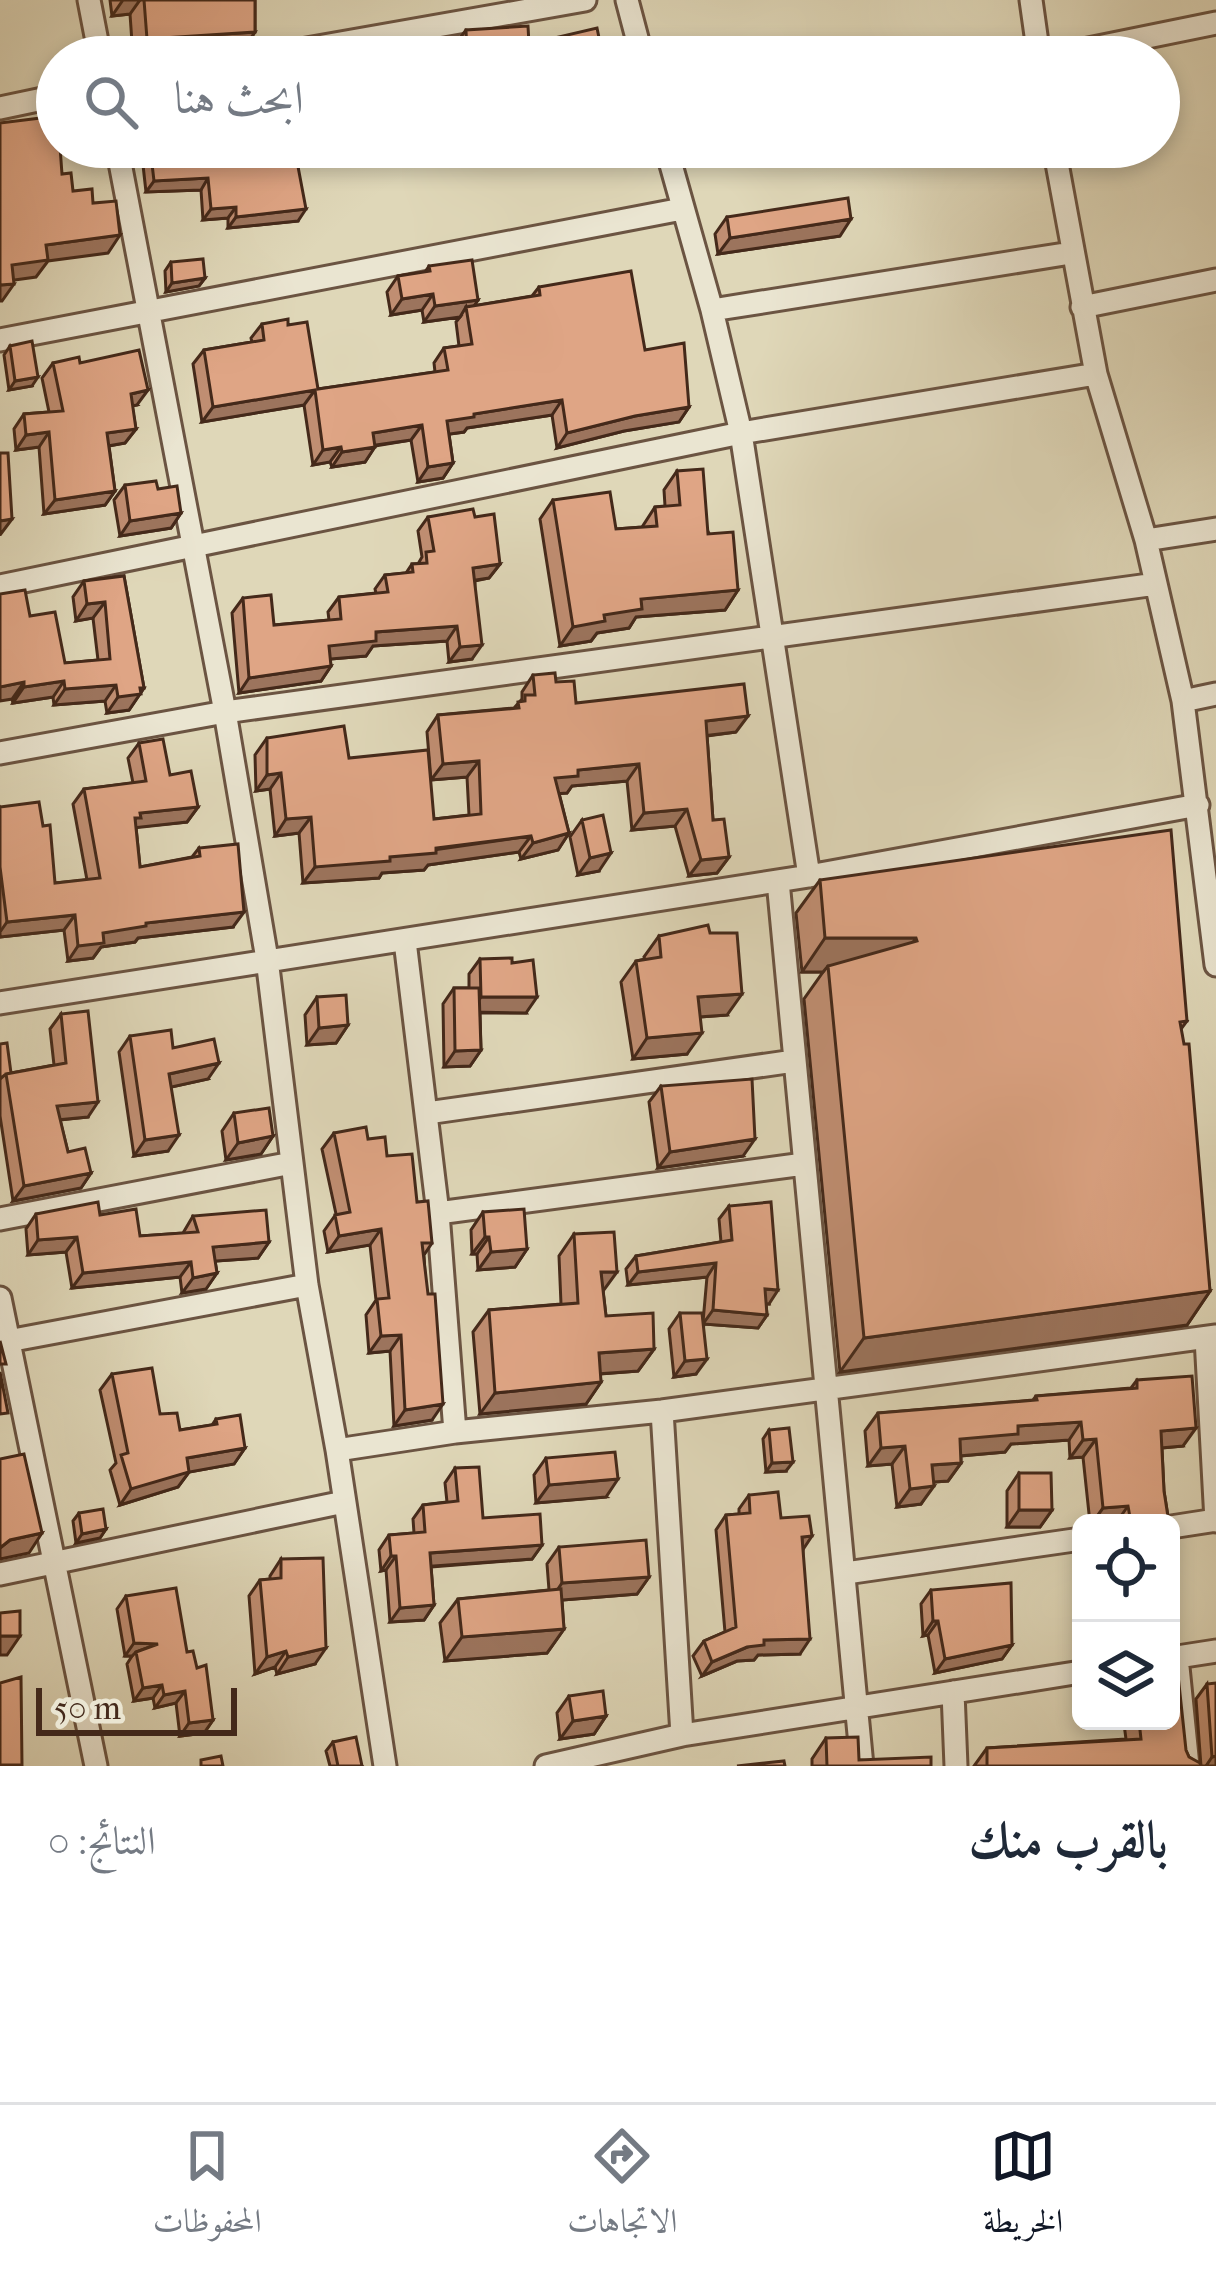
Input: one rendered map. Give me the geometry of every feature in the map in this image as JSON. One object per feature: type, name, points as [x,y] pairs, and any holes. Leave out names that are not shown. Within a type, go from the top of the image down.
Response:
[{"type":"street","points":[[89,0],[96,36]]},
{"type":"street","points":[[380,36],[585,0]]},
{"type":"street","points":[[627,0],[636,36]]},
{"type":"street","points":[[1031,0],[1037,36]]},
{"type":"street","points":[[1152,36],[1216,23]]},
{"type":"street","points":[[0,108],[36,100]]},
{"type":"street","points":[[121,168],[267,959],[307,1285],[385,1766]]},
{"type":"street","points":[[671,168],[741,434],[809,876]]},
{"type":"street","points":[[1057,168],[1096,374],[1145,540],[1183,701],[1216,964]]},
{"type":"street","points":[[0,340],[682,209]]},
{"type":"street","points":[[712,310],[1071,253]]},
{"type":"street","points":[[1082,307],[1216,280]]},
{"type":"street","points":[[0,586],[741,434],[1096,374]]},
{"type":"street","points":[[1145,540],[1216,529]]},
{"type":"street","points":[[0,753],[225,712],[1156,584]]},
{"type":"street","points":[[1183,701],[1216,694]]},
{"type":"street","points":[[0,1003],[809,876],[1198,806]]},
{"type":"street","points":[[778,881],[862,1766]]},
{"type":"street","points":[[405,941],[438,1213],[455,1432]]},
{"type":"street","points":[[427,1113],[794,1061]]},
{"type":"street","points":[[0,1219],[292,1163]]},
{"type":"street","points":[[438,1213],[805,1164]]},
{"type":"street","points":[[96,1766],[3,1320],[307,1285]]},
{"type":"street","points":[[337,1450],[1211,1337],[1216,1521],[1180,1525]]},
{"type":"street","points":[[662,1411],[682,1736]]},
{"type":"street","points":[[0,1574],[344,1502]]},
{"type":"street","points":[[846,1573],[1072,1540]]},
{"type":"street","points":[[1180,1656],[1216,1652]]},
{"type":"street","points":[[546,1766],[642,1755],[682,1736],[1072,1673]]},
{"type":"street","points":[[952,1692],[956,1766]]},
{"type":"street","points":[[1180,1704],[1188,1766]]},
{"type":"building","points":[[144,0],[255,0],[255,32],[147,36]]},
{"type":"building","points":[[528,26],[529,36],[466,36],[466,30]]},
{"type":"building","points":[[597,28],[599,36],[563,36]]},
{"type":"building","points":[[36,119],[36,168],[62,168],[62,174],[71,173],[73,191],[92,189],[93,203],[116,201],[120,235],[46,245],[48,260],[12,265],[14,284],[0,285],[0,123]]},
{"type":"building","points":[[152,168],[298,168],[306,209],[236,217],[236,207],[211,209],[208,178],[154,181]]},
{"type":"building","points":[[848,198],[851,219],[730,238],[727,217]]},
{"type":"building","points":[[203,259],[205,278],[172,283],[171,262]]},
{"type":"building","points":[[472,260],[478,300],[435,306],[433,294],[402,299],[398,276]]},
{"type":"building","points":[[631,271],[645,350],[684,343],[689,407],[567,433],[562,400],[474,414],[447,421],[453,463],[428,467],[422,425],[373,433],[375,447],[323,450],[315,390],[213,407],[204,350],[264,340],[262,324],[288,319],[288,325],[307,322],[318,389],[448,370],[444,348],[472,344],[466,307],[540,295],[539,287]]},
{"type":"building","points":[[32,341],[38,377],[15,381],[10,346]]},
{"type":"building","points":[[139,350],[148,390],[131,394],[136,429],[107,433],[115,491],[55,500],[49,432],[26,435],[24,414],[63,411],[53,363],[79,357],[80,363]]},
{"type":"building","points":[[0,453],[8,453],[12,519],[0,521]]},
{"type":"building","points":[[703,469],[708,534],[733,532],[738,590],[641,599],[642,609],[604,615],[605,621],[573,627],[553,500],[610,492],[616,529],[657,526],[655,507],[680,505],[677,471]]},
{"type":"building","points":[[156,481],[158,489],[177,486],[181,513],[130,521],[125,485]]},
{"type":"building","points":[[473,509],[475,517],[494,514],[500,564],[473,568],[482,645],[460,647],[457,626],[376,632],[376,641],[329,646],[331,666],[249,678],[243,598],[271,595],[274,625],[341,619],[339,597],[388,592],[385,575],[413,572],[412,564],[427,563],[426,552],[434,551],[428,517]]},
{"type":"building","points":[[124,576],[144,688],[141,694],[118,697],[116,685],[65,689],[64,681],[0,687],[0,594],[25,590],[30,616],[55,612],[65,663],[110,659],[105,602],[87,604],[84,581]]},
{"type":"building","points":[[555,673],[556,682],[574,681],[576,703],[744,684],[748,716],[706,721],[713,820],[724,819],[729,857],[701,860],[687,809],[644,813],[639,764],[578,770],[578,776],[555,778],[569,833],[533,843],[531,836],[436,848],[436,853],[390,857],[390,861],[315,867],[311,817],[286,819],[281,773],[267,775],[267,738],[344,726],[349,758],[428,750],[434,819],[481,814],[479,761],[443,764],[438,715],[519,708],[525,695],[535,695],[533,675]]},
{"type":"building","points":[[163,739],[170,775],[191,771],[198,807],[140,813],[141,818],[135,818],[140,867],[200,856],[199,848],[238,844],[244,912],[146,923],[103,933],[104,943],[78,946],[75,915],[7,922],[0,867],[0,807],[39,802],[43,826],[50,825],[55,883],[100,878],[84,789],[146,781],[139,743]]},
{"type":"building","points":[[603,815],[611,853],[590,858],[582,820]]},
{"type":"building","points":[[1171,830],[1187,1021],[1180,1022],[1184,1044],[1189,1044],[1210,1291],[864,1338],[828,966],[917,941],[825,938],[820,880]]},
{"type":"building","points":[[708,925],[710,933],[737,933],[742,994],[698,997],[702,1033],[647,1038],[636,961],[661,957],[659,936]]},
{"type":"building","points":[[512,958],[512,963],[533,960],[537,997],[481,997],[480,959]]},
{"type":"building","points":[[454,988],[479,988],[481,1050],[455,1051]]},
{"type":"building","points":[[346,995],[348,1025],[319,1028],[317,997]]},
{"type":"building","points":[[88,1011],[98,1102],[57,1106],[68,1152],[85,1148],[91,1173],[24,1186],[6,1074],[66,1063],[61,1014]]},
{"type":"building","points":[[171,1030],[173,1048],[214,1039],[219,1063],[169,1074],[179,1135],[145,1140],[130,1036]]},
{"type":"building","points":[[7,1043],[11,1073],[0,1079],[0,1044]]},
{"type":"building","points":[[752,1079],[755,1139],[670,1152],[661,1086]]},
{"type":"building","points":[[269,1108],[273,1136],[238,1143],[234,1113]]},
{"type":"building","points":[[366,1127],[368,1139],[385,1137],[387,1156],[412,1154],[417,1202],[428,1201],[432,1243],[422,1243],[428,1294],[435,1294],[443,1404],[405,1410],[401,1335],[381,1336],[377,1299],[389,1298],[381,1229],[339,1236],[335,1215],[350,1212],[334,1133]]},
{"type":"building","points":[[98,1202],[100,1215],[136,1209],[140,1236],[198,1232],[193,1216],[266,1210],[269,1242],[213,1247],[217,1273],[193,1278],[191,1262],[83,1273],[77,1237],[38,1240],[36,1214]]},
{"type":"building","points":[[771,1202],[778,1290],[765,1289],[767,1315],[713,1310],[716,1263],[638,1272],[636,1256],[732,1240],[729,1206]]},
{"type":"building","points":[[524,1209],[527,1249],[491,1252],[483,1212]]},
{"type":"building","points":[[614,1232],[617,1272],[601,1272],[606,1316],[653,1313],[654,1349],[599,1353],[601,1382],[495,1393],[489,1310],[578,1303],[574,1234]]},
{"type":"building","points":[[680,1313],[702,1313],[707,1359],[685,1361]]},
{"type":"building","points":[[152,1368],[160,1414],[177,1413],[180,1430],[240,1415],[245,1448],[187,1458],[189,1472],[131,1489],[121,1455],[128,1453],[112,1374]]},
{"type":"building","points":[[0,1372],[8,1413],[0,1414]]},
{"type":"building","points":[[1192,1376],[1196,1428],[1161,1431],[1168,1514],[1129,1514],[1128,1506],[1103,1508],[1096,1439],[1083,1440],[1081,1422],[1018,1426],[1018,1434],[960,1439],[961,1463],[932,1465],[934,1486],[910,1489],[905,1446],[881,1448],[878,1413],[1137,1388],[1137,1380]]},
{"type":"building","points":[[789,1428],[793,1462],[772,1463],[769,1430]]},
{"type":"building","points":[[615,1452],[618,1479],[549,1485],[546,1458]]},
{"type":"building","points":[[24,1454],[42,1533],[10,1540],[0,1548],[0,1459]]},
{"type":"building","points":[[479,1467],[483,1518],[540,1514],[542,1545],[430,1553],[434,1605],[400,1608],[396,1556],[391,1556],[389,1535],[425,1532],[423,1505],[458,1501],[455,1468]]},
{"type":"building","points":[[1019,1473],[1051,1473],[1052,1510],[1019,1510]]},
{"type":"building","points":[[778,1492],[781,1518],[809,1516],[812,1536],[802,1537],[810,1639],[764,1640],[764,1645],[712,1662],[704,1641],[736,1627],[726,1515],[750,1513],[749,1495]]},
{"type":"building","points":[[103,1509],[106,1529],[82,1534],[79,1513]]},
{"type":"building","points":[[646,1540],[649,1577],[562,1583],[559,1547]]},
{"type":"building","points":[[323,1558],[326,1648],[267,1657],[260,1580],[281,1578],[281,1559]]},
{"type":"building","points":[[1011,1583],[1012,1645],[945,1659],[938,1621],[933,1621],[931,1590]]},
{"type":"building","points":[[176,1588],[187,1652],[193,1651],[197,1668],[206,1665],[213,1720],[189,1723],[185,1691],[164,1695],[162,1685],[143,1688],[136,1652],[158,1644],[134,1643],[126,1596]]},
{"type":"building","points":[[561,1589],[564,1629],[462,1637],[458,1599]]},
{"type":"building","points":[[20,1611],[20,1636],[0,1636],[0,1613]]},
{"type":"building","points":[[21,1677],[22,1765],[0,1765],[0,1683]]},
{"type":"building","points":[[1216,1683],[1216,1756],[1212,1757],[1207,1684]]},
{"type":"building","points":[[603,1691],[606,1716],[573,1721],[569,1696]]},
{"type":"building","points":[[1180,1694],[1186,1750],[1201,1766],[987,1766],[987,1748],[1141,1739],[1140,1730],[1180,1730]]},
{"type":"building","points":[[356,1737],[362,1766],[338,1766],[333,1742]]},
{"type":"building","points":[[858,1737],[859,1760],[931,1757],[931,1766],[827,1766],[826,1738]]},
{"type":"building","points":[[221,1756],[223,1766],[201,1766],[201,1760]]},
{"type":"building","points":[[784,1761],[785,1766],[737,1766]]}]
